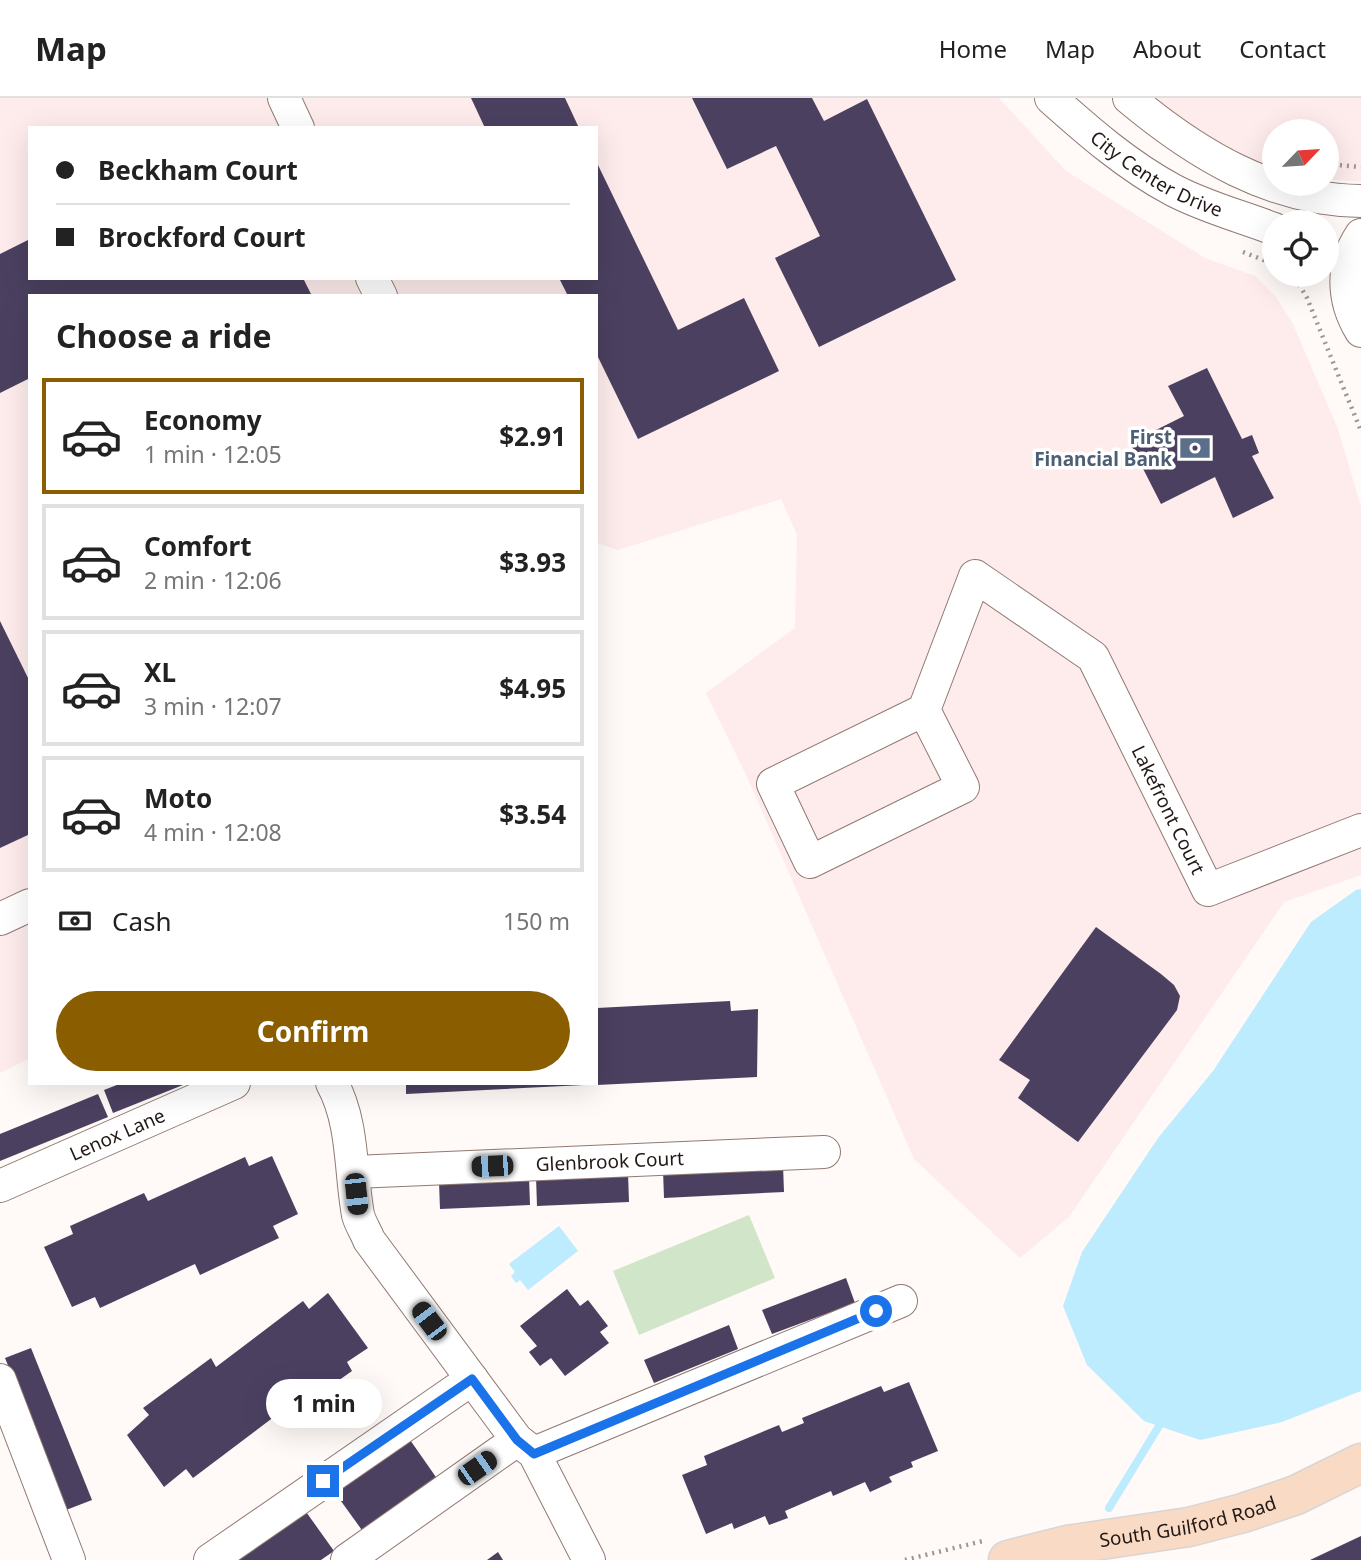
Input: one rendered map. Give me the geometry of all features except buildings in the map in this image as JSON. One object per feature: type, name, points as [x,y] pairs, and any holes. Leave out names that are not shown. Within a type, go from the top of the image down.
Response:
[{"type":"main road","name":"South Guilford Road","points":[[1008,1560],[1067,1545],[1189,1527],[1233,1516],[1296,1494],[1361,1463]]},
{"type":"street","points":[[284,98],[297,126]]},
{"type":"street","name":"City Center Drive","points":[[1051,98],[1125,159],[1173,190],[1262,225]]},
{"type":"street","name":"City Center Drive","points":[[1129,98],[1189,145],[1240,173],[1286,190],[1334,200],[1361,201]]},
{"type":"street","points":[[1361,235],[1350,255],[1346,292],[1351,313],[1361,331]]},
{"type":"street","points":[[1339,282],[1346,292]]},
{"type":"street","name":"Lakefront Court","points":[[924,710],[975,576],[1093,657],[1208,890],[1361,830]]},
{"type":"street","points":[[924,710],[963,787],[810,862],[772,784],[924,710]]},
{"type":"street","points":[[0,919],[28,906]]},
{"type":"street","name":"Lenox Lane","points":[[0,1186],[228,1085]]},
{"type":"street","points":[[333,1085],[342,1105],[359,1217],[369,1240],[525,1447],[589,1560]]},
{"type":"street","name":"Glenbrook Court","points":[[354,1172],[824,1152]]},
{"type":"street","points":[[347,1560],[525,1447],[901,1301]]},
{"type":"street","points":[[210,1560],[472,1379]]},
{"type":"street","points":[[0,1380],[69,1560]]},
{"type":"path","points":[[1339,165],[1361,167]]},
{"type":"path","points":[[1301,287],[1361,431]]},
{"type":"shaded area","points":[[0,98],[999,98],[1066,171],[1205,258],[1255,276],[1262,283],[1262,287],[1266,287],[1276,297],[1293,324],[1338,429],[1361,507],[1361,875],[1284,902],[1069,1217],[1020,1258],[914,1159],[748,779],[706,693],[795,628],[797,535],[781,499],[618,550],[598,543],[598,294],[28,294],[28,1059],[0,1073]]},
{"type":"shaded area","points":[[1144,98],[1361,98],[1361,182],[1339,180],[1339,119],[1262,119],[1262,170],[1243,166]]},
{"type":"green space","points":[[749,1215],[775,1278],[639,1335],[613,1271]]},
{"type":"water","points":[[1361,889],[1361,1391],[1282,1422],[1200,1440],[1144,1421],[1087,1365],[1063,1306],[1082,1252],[1158,1138],[1213,1071],[1311,922]]},
{"type":"water","points":[[559,1226],[578,1251],[528,1290],[520,1280],[516,1283],[511,1276],[515,1272],[509,1264]]},
{"type":"waterway","points":[[1109,1508],[1159,1426]]},
{"type":"place","name":"First Financial Bank","points":[[1195,448]]},
{"type":"route","points":[[323,1481],[472,1379],[517,1440],[534,1454],[876,1311]]}]
